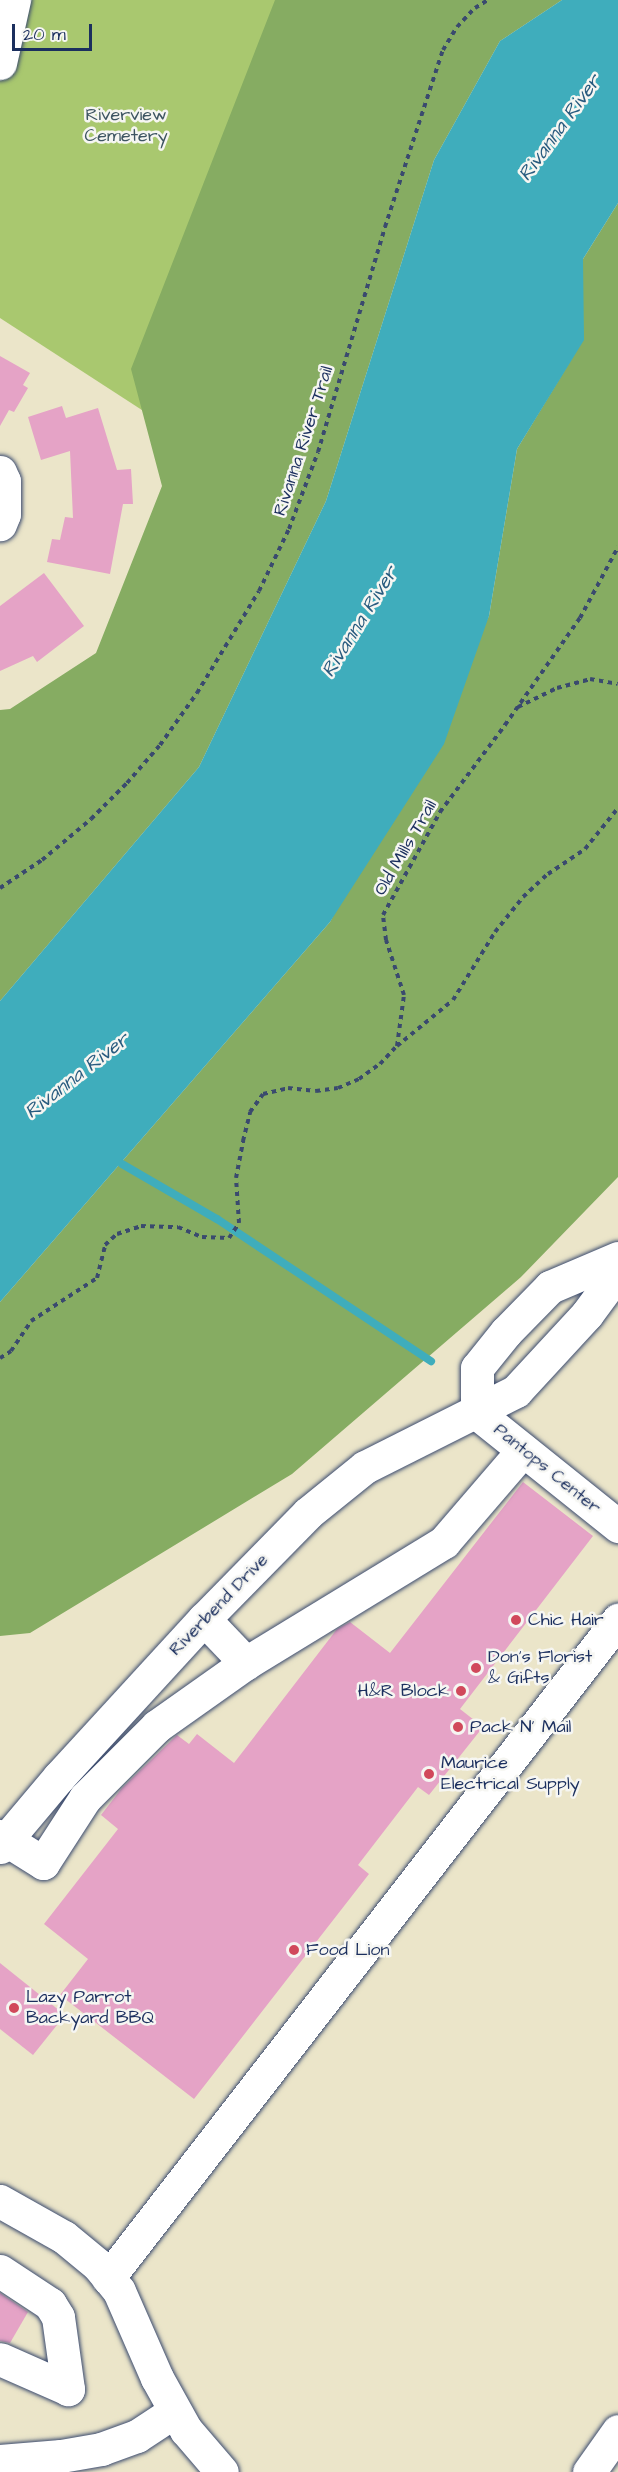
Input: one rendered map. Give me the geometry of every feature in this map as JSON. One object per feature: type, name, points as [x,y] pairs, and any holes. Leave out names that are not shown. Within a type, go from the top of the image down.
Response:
[{"type":"street","points":[[0,63],[14,0]]},
{"type":"street","points":[[0,472],[4,481],[4,514],[0,524]]},
{"type":"street","points":[[477,1413],[477,1368],[506,1332],[550,1287],[618,1258]]},
{"type":"street","name":"Riverbend Drive","points":[[2,1841],[204,1619],[308,1513],[365,1467],[477,1413],[516,1391],[587,1314],[618,1272]]},
{"type":"street","name":"Pantops Center","points":[[477,1413],[618,1526]]},
{"type":"street","points":[[2,1841],[43,1863],[85,1798],[157,1726],[246,1662],[444,1542],[524,1450]]},
{"type":"street","points":[[204,1619],[246,1662]]},
{"type":"street","points":[[108,2278],[618,1620]]},
{"type":"street","points":[[0,2201],[64,2237],[98,2265],[119,2291],[157,2378],[175,2411],[200,2449],[222,2472]]},
{"type":"street","points":[[0,2271],[50,2304],[58,2316],[68,2389],[0,2359]]},
{"type":"street","points":[[0,2461],[61,2456],[101,2449],[137,2436],[175,2411]]},
{"type":"street","points":[[590,2472],[618,2432]]},
{"type":"path","name":"Rivanna River Trail","points":[[0,888],[50,853],[91,819],[127,783],[160,745],[197,693],[259,591],[289,529],[318,452],[385,227],[443,50],[457,27],[475,8],[488,0]]},
{"type":"path","name":"Old Mills Trail","points":[[397,1046],[404,995],[386,940],[383,915],[440,812],[518,707],[580,618],[618,547]]},
{"type":"path","points":[[518,707],[557,688],[590,680],[618,684]]},
{"type":"path","points":[[0,1358],[11,1351],[31,1321],[97,1278],[105,1245],[117,1234],[141,1226],[178,1227],[202,1237],[229,1238],[239,1223],[236,1178],[250,1112],[263,1094],[288,1088],[316,1091],[338,1088],[359,1079],[380,1064],[397,1046],[453,1000],[495,932],[523,897],[548,874],[585,849],[618,808]]},
{"type":"green space","name":"Riverview Cemetery","points":[[0,0],[287,0],[182,436],[0,318]]},
{"type":"green space","points":[[275,0],[562,0],[500,41],[434,160],[326,501],[199,767],[0,1001],[0,710],[10,709],[96,653],[162,486],[131,369]]},
{"type":"green space","points":[[618,203],[618,1177],[521,1277],[292,1474],[30,1633],[0,1636],[0,1302],[330,922],[489,616],[517,449],[583,340],[583,259]]},
{"type":"water","name":"Rivanna River","points":[[562,0],[618,0],[618,203],[583,259],[584,340],[517,449],[489,616],[444,744],[330,922],[0,1302],[0,1001],[199,767],[326,501],[434,160],[500,41]]},
{"type":"building","points":[[0,356],[30,373],[23,385],[28,388],[14,412],[9,410],[0,426]]},
{"type":"building","points":[[62,406],[66,418],[98,408],[117,470],[131,469],[133,504],[123,504],[110,574],[47,562],[52,539],[60,540],[65,517],[73,518],[70,451],[41,460],[28,417]]},
{"type":"building","points":[[44,573],[84,626],[37,662],[33,656],[0,671],[0,606]]},
{"type":"building","points":[[523,1482],[593,1536],[460,1709],[483,1727],[429,1795],[418,1787],[358,1865],[369,1874],[194,2099],[60,1995],[88,1959],[44,1924],[118,1829],[101,1815],[122,1788],[177,1735],[189,1744],[197,1734],[234,1763],[337,1629],[350,1622],[390,1653]]},
{"type":"building","points":[[0,1963],[65,2015],[33,2055],[0,2029]]},
{"type":"building","points":[[0,2293],[28,2312],[10,2343],[0,2341]]},
{"type":"waterway","points":[[122,1164],[217,1219],[431,1361]]},
{"type":"place","name":"Chic Hair","points":[[516,1620]]},
{"type":"place","name":"Don's Florist & Gifts","points":[[476,1668]]},
{"type":"place","name":"H&R Block","points":[[461,1691]]},
{"type":"place","name":"Pack N’ Mail","points":[[458,1727]]},
{"type":"place","name":"Maurice Electrical Supply","points":[[429,1774]]},
{"type":"place","name":"Food Lion","points":[[294,1950]]},
{"type":"place","name":"Lazy Parrot Backyard BBQ","points":[[14,2008]]}]
